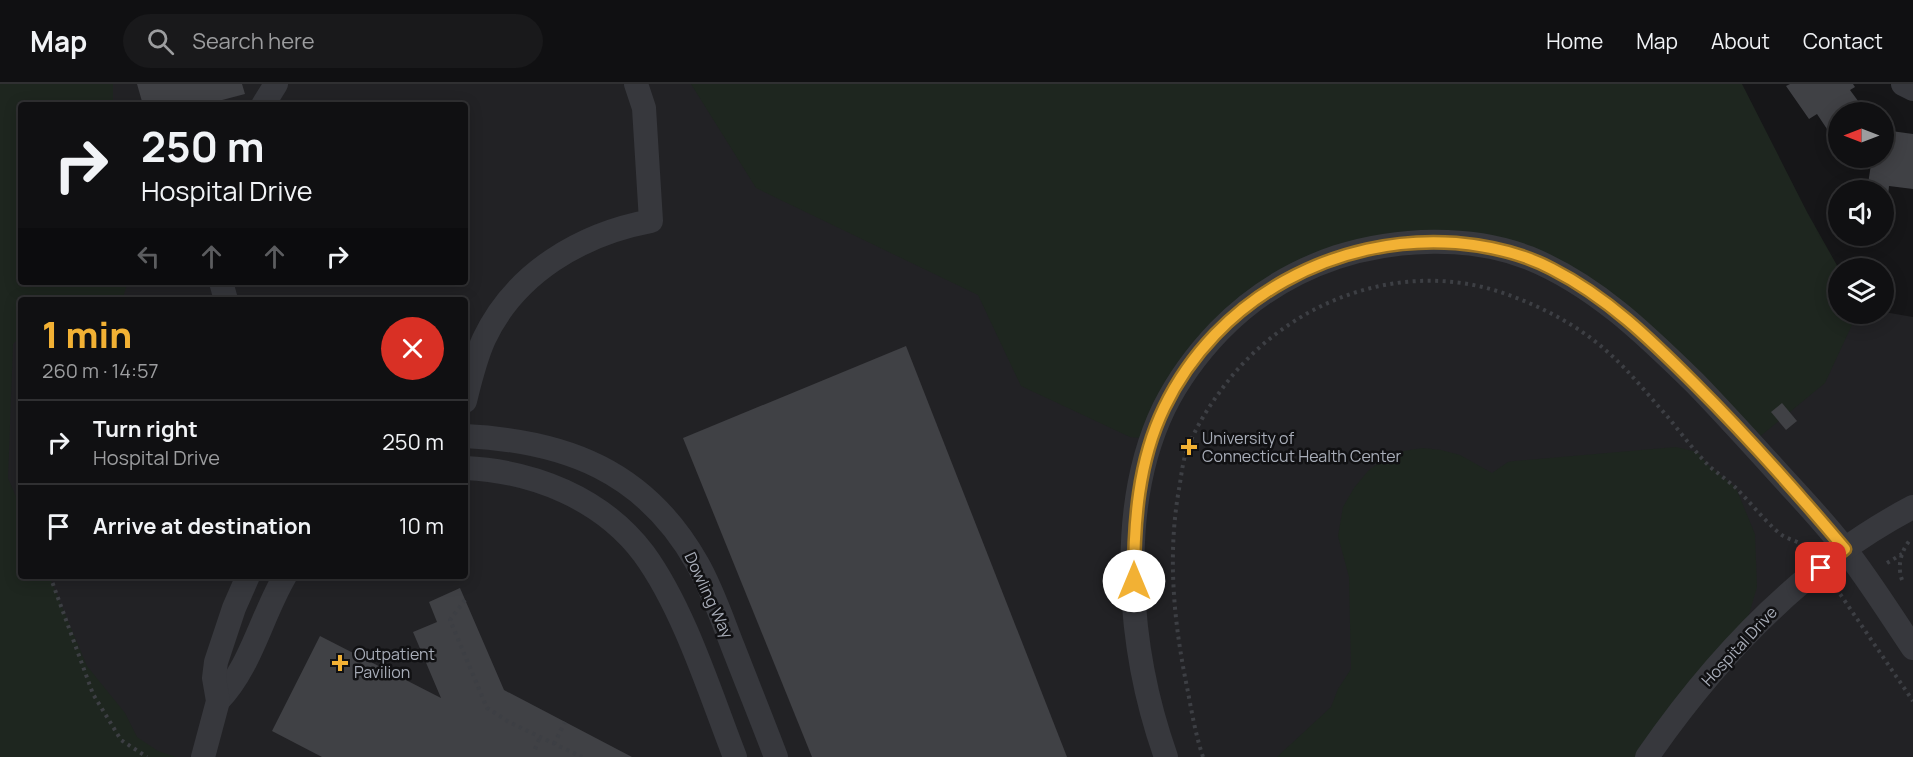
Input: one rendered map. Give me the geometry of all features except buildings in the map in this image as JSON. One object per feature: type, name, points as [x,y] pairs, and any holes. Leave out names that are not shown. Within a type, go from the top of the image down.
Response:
[{"type":"street","points":[[265,102],[276,84]]},
{"type":"street","points":[[468,390],[485,337],[519,288],[570,249],[608,232],[651,221],[643,99],[636,84]]},
{"type":"street","points":[[1903,84],[1913,89]]},
{"type":"street","points":[[1166,757],[1144,679],[1136,619],[1134,581],[1136,516],[1144,466],[1154,431],[1164,408],[1191,364],[1231,319],[1254,300],[1300,272],[1355,251],[1414,243],[1478,245],[1528,258],[1577,282],[1597,295],[1637,327],[1740,430],[1845,549],[1913,648]]},
{"type":"street","name":"Dowling Way","points":[[468,436],[523,443],[579,457],[616,475],[649,501],[676,531],[698,565],[776,757]]},
{"type":"street","points":[[468,468],[511,473],[559,488],[594,508],[631,539],[655,571],[671,600],[735,757]]},
{"type":"street","name":"Hospital Drive","points":[[1647,757],[1694,693],[1728,654],[1770,612],[1845,549],[1867,533],[1913,507]]},
{"type":"street","points":[[218,701],[214,678],[216,662],[234,608],[247,579]]},
{"type":"street","points":[[203,757],[218,701],[237,678],[283,579]]},
{"type":"street","points":[[724,731],[760,716]]},
{"type":"path","points":[[1203,757],[1182,668],[1174,611],[1174,523],[1185,457],[1204,415],[1230,377],[1252,353],[1278,330],[1304,314],[1329,301],[1358,291],[1432,281],[1473,285],[1505,293],[1547,310],[1579,330],[1611,355],[1708,465],[1736,488],[1779,534],[1803,544],[1847,602],[1913,701]]},
{"type":"path","points":[[1903,583],[1900,576],[1902,554],[1913,536]]},
{"type":"path","points":[[51,579],[93,694],[121,740],[147,757]]},
{"type":"path","points":[[465,600],[450,620],[487,708],[509,722],[582,757]]},
{"type":"path","points":[[555,744],[565,722]]},
{"type":"path","points":[[535,749],[540,737]]},
{"type":"shaded area","name":"University of Connecticut Health Center","points":[[0,84],[1525,84],[1828,306],[1828,324],[1894,324],[1894,314],[1913,317],[1913,757],[0,757]]},
{"type":"shaded area","points":[[0,84],[113,84],[113,102],[18,102],[18,285],[127,285],[123,297],[18,297],[18,339],[13,344],[8,478],[18,501],[18,579],[50,579],[87,666],[125,713],[137,737],[158,751],[176,757],[0,757]]},
{"type":"shaded area","points":[[691,84],[1742,84],[1833,258],[1828,258],[1828,324],[1852,324],[1825,383],[1752,443],[1593,293],[1511,250],[1409,241],[1244,300],[1151,439],[1130,437],[1021,386],[978,295],[756,188]]},
{"type":"shaded area","points":[[1676,447],[1697,452],[1708,465],[1736,488],[1755,534],[1757,587],[1747,621],[1646,757],[1277,757],[1331,707],[1338,689],[1351,669],[1349,577],[1338,536],[1343,507],[1354,488],[1368,471],[1387,457],[1423,448],[1460,455],[1492,473],[1508,462],[1514,461]]},
{"type":"place","name":"University of Connecticut Health Center","points":[[1189,447]]},
{"type":"place","name":"Outpatient Pavilion","points":[[340,663]]},
{"type":"route","points":[[1134,581],[1136,516],[1140,487],[1154,431],[1176,385],[1210,340],[1254,300],[1300,272],[1355,251],[1414,243],[1478,245],[1505,250],[1528,258],[1577,282],[1621,314],[1683,371],[1740,430],[1845,549],[1821,568]]}]
